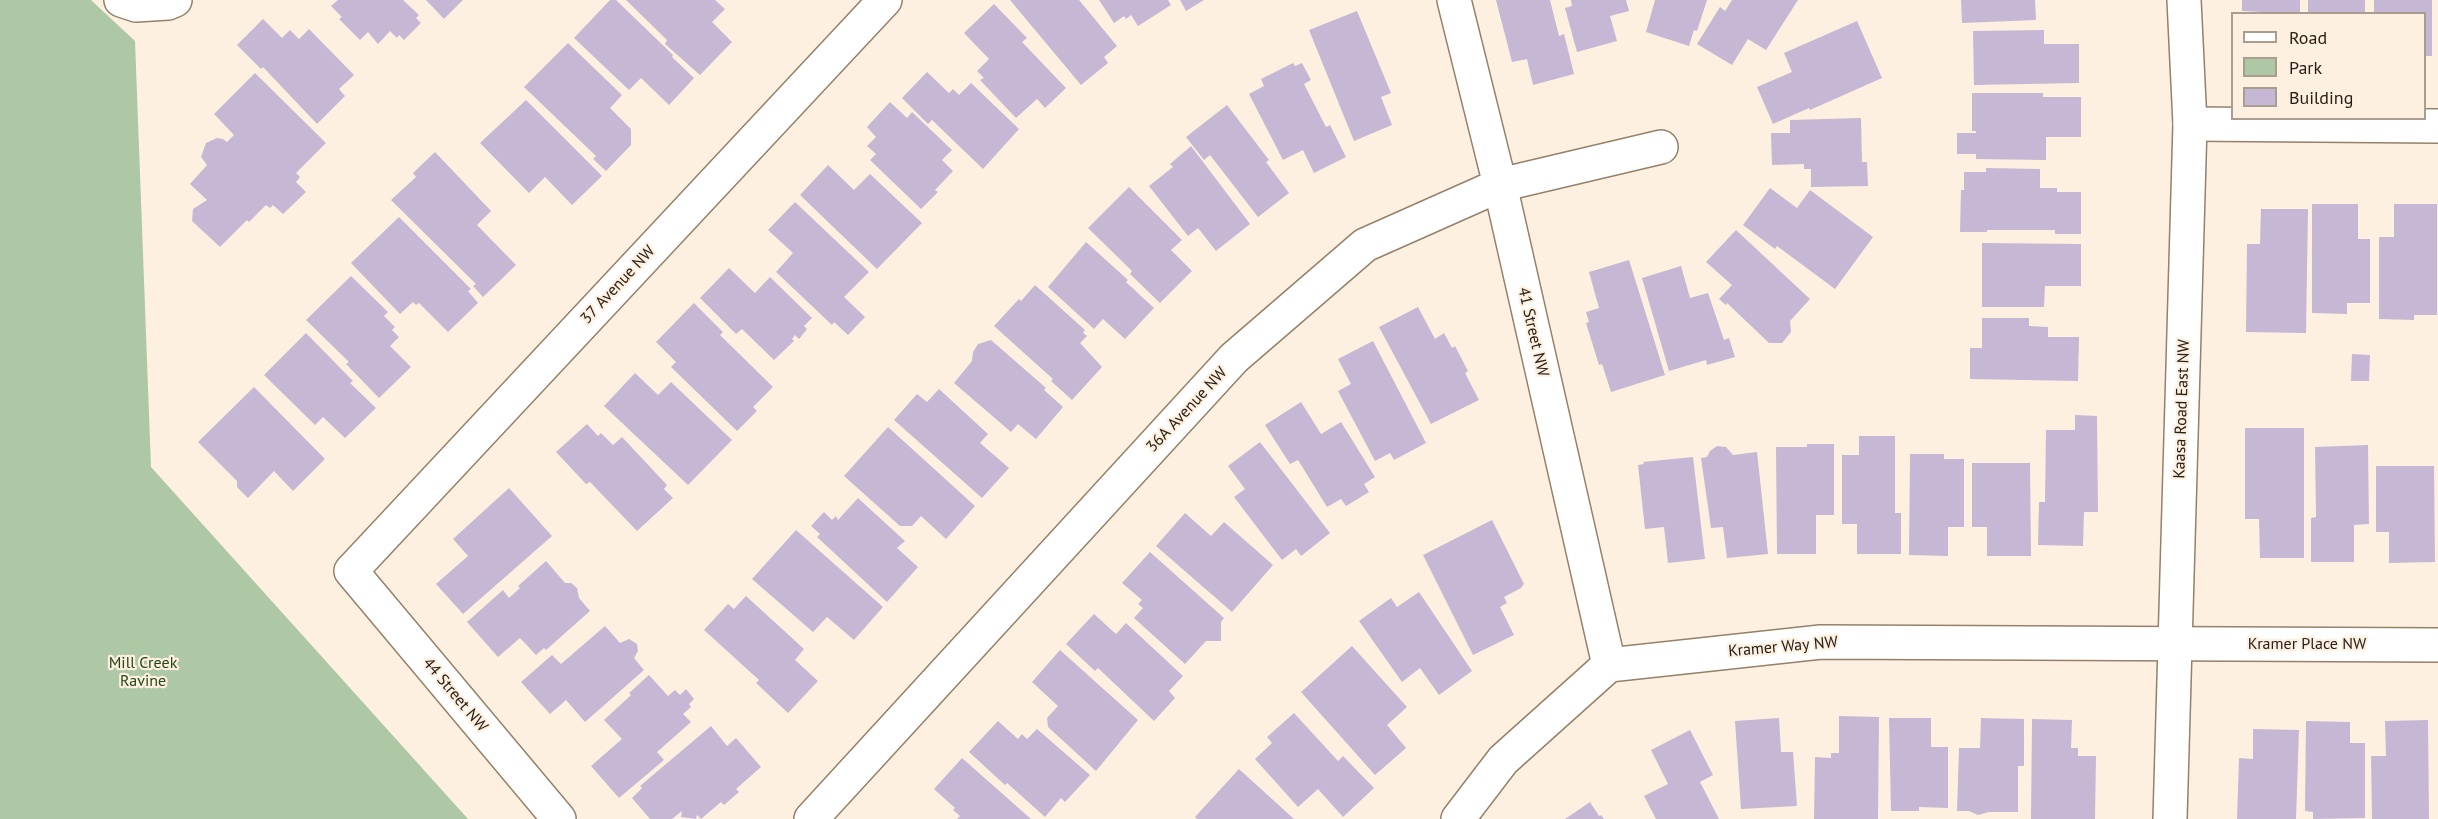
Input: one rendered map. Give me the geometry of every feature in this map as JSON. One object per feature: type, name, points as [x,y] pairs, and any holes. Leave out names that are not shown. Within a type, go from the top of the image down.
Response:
[{"type":"street","points":[[121,0],[136,5],[172,1]]},
{"type":"street","name":"37 Avenue NW","points":[[351,571],[885,0]]},
{"type":"street","name":"41 Street NW","points":[[1454,0],[1500,184],[1609,665]]},
{"type":"street","name":"Kaasa Road East NW","points":[[2170,819],[2190,124],[2184,0]]},
{"type":"street","points":[[2190,124],[2438,126]]},
{"type":"street","name":"36A Avenue NW","points":[[811,819],[1234,358],[1365,245],[1500,184],[1661,147]]},
{"type":"street","name":"44 Street NW","points":[[351,571],[560,819]]},
{"type":"street","name":"Kramer Way NW","points":[[1609,665],[1821,642],[2175,644]]},
{"type":"street","name":"Kramer Place NW","points":[[2175,644],[2438,645]]},
{"type":"street","points":[[1458,819],[1503,760],[1609,665]]},
{"type":"green space","name":"Mill Creek Ravine","points":[[0,0],[91,0],[135,41],[151,467],[468,819],[0,819]]},
{"type":"building","points":[[338,0],[403,0],[419,15],[416,18],[421,23],[404,40],[399,35],[397,38],[390,31],[378,44],[368,32],[360,40],[339,19],[342,17],[331,6]]},
{"type":"building","points":[[426,0],[463,0],[444,19]]},
{"type":"building","points":[[610,0],[616,0],[694,78],[669,105],[641,78],[629,90],[574,38]]},
{"type":"building","points":[[626,0],[715,0],[725,9],[712,22],[732,42],[700,75],[665,44],[667,40]]},
{"type":"building","points":[[1010,0],[1079,0],[1117,46],[1104,57],[1108,63],[1081,85]]},
{"type":"building","points":[[1099,0],[1168,0],[1171,5],[1138,26],[1131,15],[1126,19],[1124,16],[1114,23]]},
{"type":"building","points":[[1180,0],[1204,0],[1186,11]]},
{"type":"building","points":[[1496,0],[1550,0],[1559,36],[1564,34],[1574,74],[1533,85],[1527,59],[1512,62]]},
{"type":"building","points":[[1571,0],[1626,0],[1629,11],[1610,16],[1617,41],[1577,52],[1565,8],[1572,6]]},
{"type":"building","points":[[1655,0],[1707,0],[1697,31],[1694,30],[1689,46],[1646,32]]},
{"type":"building","points":[[1732,0],[1798,0],[1766,50],[1748,39],[1732,65],[1697,44],[1720,7],[1725,11]]},
{"type":"building","points":[[1961,0],[2035,0],[2036,20],[1962,23]]},
{"type":"building","points":[[2242,0],[2300,0],[2300,12],[2242,11]]},
{"type":"building","points":[[2308,0],[2365,0],[2365,12],[2308,12]]},
{"type":"building","points":[[2374,0],[2432,0],[2432,56],[2426,56],[2426,12],[2374,12]]},
{"type":"building","points":[[994,4],[1027,38],[1022,42],[1066,88],[1045,108],[1037,99],[1016,118],[980,80],[984,78],[977,71],[989,59],[964,33]]},
{"type":"building","points":[[1357,11],[1391,93],[1381,97],[1392,125],[1354,141],[1309,30]]},
{"type":"building","points":[[263,19],[282,38],[290,30],[299,39],[309,29],[354,75],[339,89],[345,96],[317,124],[263,67],[261,69],[237,45]]},
{"type":"building","points":[[1857,21],[1882,78],[1773,124],[1757,87],[1792,72],[1784,53]]},
{"type":"building","points":[[2044,30],[2044,44],[2079,44],[2079,83],[1974,85],[1973,31]]},
{"type":"building","points":[[568,43],[622,95],[610,108],[631,129],[631,145],[606,171],[593,159],[596,156],[524,87]]},
{"type":"building","points":[[1293,63],[1295,66],[1302,63],[1311,80],[1304,84],[1326,127],[1330,125],[1346,157],[1314,173],[1303,150],[1283,160],[1249,94],[1264,86],[1261,79]]},
{"type":"building","points":[[927,72],[949,93],[953,89],[959,95],[971,83],[1019,129],[983,169],[932,120],[928,124],[902,98]]},
{"type":"building","points":[[255,73],[326,143],[296,173],[300,177],[296,182],[306,192],[283,214],[273,205],[270,208],[266,205],[220,247],[192,221],[193,209],[207,200],[190,184],[207,165],[201,157],[206,143],[217,138],[227,142],[234,135],[214,114]]},
{"type":"building","points":[[1972,93],[2043,93],[2043,97],[2081,97],[2081,137],[2046,137],[2046,160],[1976,159],[1976,154],[1957,154],[1957,133],[1976,133],[1972,131]]},
{"type":"building","points":[[526,100],[602,176],[572,205],[545,177],[529,193],[480,143]]},
{"type":"building","points":[[890,102],[907,118],[912,112],[952,150],[942,160],[953,171],[935,190],[938,192],[921,209],[870,160],[876,154],[867,146],[876,137],[867,127]]},
{"type":"building","points":[[1227,105],[1269,160],[1266,162],[1289,193],[1258,217],[1210,155],[1204,160],[1186,137]]},
{"type":"building","points":[[1861,118],[1862,162],[1867,162],[1868,186],[1811,187],[1811,169],[1804,169],[1804,164],[1772,165],[1771,133],[1790,133],[1790,120]]},
{"type":"building","points":[[1191,146],[1250,224],[1216,251],[1198,228],[1188,236],[1149,186],[1173,167],[1170,164]]},
{"type":"building","points":[[435,152],[491,211],[477,225],[516,265],[483,297],[473,286],[476,284],[391,200],[416,177],[413,173]]},
{"type":"building","points":[[828,165],[854,190],[870,174],[922,223],[877,269],[800,195]]},
{"type":"building","points":[[1986,168],[2040,169],[2040,188],[2057,188],[2057,192],[2081,192],[2081,234],[2055,234],[2055,230],[1960,232],[1964,172],[1986,172]]},
{"type":"building","points":[[1129,187],[1182,240],[1171,250],[1192,271],[1160,303],[1130,274],[1132,271],[1088,228]]},
{"type":"building","points":[[1770,188],[1797,208],[1810,190],[1873,237],[1835,289],[1777,246],[1775,249],[1743,225]]},
{"type":"building","points":[[795,202],[869,272],[844,297],[865,317],[848,335],[834,322],[832,325],[776,272],[793,253],[768,230]]},
{"type":"building","points":[[2312,204],[2358,204],[2358,239],[2370,239],[2370,303],[2347,303],[2347,314],[2312,313]]},
{"type":"building","points":[[2394,204],[2437,204],[2437,315],[2414,315],[2414,320],[2379,319],[2379,237],[2394,237]]},
{"type":"building","points":[[2261,209],[2308,209],[2306,333],[2246,332],[2247,244],[2260,244]]},
{"type":"building","points":[[399,217],[471,289],[468,291],[478,303],[448,332],[419,303],[416,305],[413,302],[400,314],[351,263]]},
{"type":"building","points":[[1736,230],[1810,299],[1790,321],[1791,332],[1782,343],[1769,343],[1727,303],[1726,305],[1719,299],[1732,285],[1706,262]]},
{"type":"building","points":[[1086,242],[1128,280],[1126,282],[1154,308],[1125,339],[1103,319],[1094,329],[1048,287]]},
{"type":"building","points":[[1982,243],[2081,244],[2081,286],[2045,286],[2044,307],[1982,307]]},
{"type":"building","points":[[1629,260],[1665,375],[1611,392],[1602,364],[1599,365],[1586,323],[1589,322],[1586,312],[1599,308],[1589,272]]},
{"type":"building","points":[[1681,266],[1690,298],[1708,293],[1724,340],[1729,338],[1735,357],[1707,365],[1706,360],[1669,371],[1642,278]]},
{"type":"building","points":[[729,268],[755,293],[770,277],[812,318],[804,326],[807,329],[799,339],[795,335],[792,339],[794,341],[774,360],[742,329],[736,334],[700,298]]},
{"type":"building","points":[[351,276],[388,312],[384,316],[395,327],[392,330],[399,337],[390,346],[411,367],[379,398],[346,364],[349,362],[306,320]]},
{"type":"building","points":[[1035,285],[1085,330],[1083,333],[1087,336],[1080,343],[1102,367],[1072,400],[1051,381],[1053,379],[994,326]]},
{"type":"building","points":[[694,303],[723,332],[720,335],[773,387],[753,407],[757,411],[737,431],[671,367],[676,362],[656,342]]},
{"type":"building","points":[[1418,307],[1435,339],[1444,333],[1452,348],[1455,346],[1468,371],[1465,373],[1479,400],[1431,424],[1379,327]]},
{"type":"building","points":[[1982,318],[2029,318],[2029,326],[2048,327],[2048,337],[2079,337],[2078,381],[1970,379],[1970,348],[1982,348]]},
{"type":"building","points":[[306,333],[353,381],[350,383],[376,408],[345,438],[323,417],[315,425],[264,375]]},
{"type":"building","points":[[991,340],[1046,388],[1044,390],[1063,407],[1036,439],[1018,424],[1011,432],[954,383],[972,361],[973,352],[978,344]]},
{"type":"building","points":[[1373,341],[1426,443],[1394,460],[1390,453],[1375,461],[1338,391],[1351,384],[1338,359]]},
{"type":"building","points":[[2352,354],[2370,355],[2369,381],[2351,381]]},
{"type":"building","points":[[635,373],[658,395],[671,382],[732,440],[688,485],[604,406]]},
{"type":"building","points":[[254,387],[325,459],[293,491],[274,471],[248,498],[237,487],[237,481],[198,442]]},
{"type":"building","points":[[939,389],[988,434],[980,443],[1009,468],[982,498],[894,420],[917,394],[927,402]]},
{"type":"building","points":[[1301,402],[1321,434],[1341,422],[1375,477],[1364,484],[1369,492],[1346,506],[1341,499],[1327,507],[1298,460],[1290,464],[1265,425]]},
{"type":"building","points":[[2075,415],[2097,416],[2098,512],[2084,512],[2083,546],[2038,545],[2039,502],[2045,502],[2046,430],[2075,430]]},
{"type":"building","points":[[587,424],[598,436],[601,433],[613,445],[622,437],[667,485],[664,489],[673,498],[637,531],[590,482],[586,484],[556,452]]},
{"type":"building","points":[[888,427],[975,506],[946,539],[921,516],[912,526],[900,526],[844,476]]},
{"type":"building","points":[[2245,428],[2304,428],[2304,558],[2260,558],[2259,519],[2245,519]]},
{"type":"building","points":[[1859,436],[1895,436],[1895,513],[1901,513],[1901,554],[1857,554],[1857,524],[1842,524],[1842,455],[1859,455]]},
{"type":"building","points":[[1260,442],[1330,533],[1301,556],[1296,549],[1282,560],[1234,497],[1245,489],[1228,466]]},
{"type":"building","points":[[1807,444],[1834,444],[1834,515],[1816,515],[1816,554],[1777,554],[1776,447],[1807,447]]},
{"type":"building","points":[[2368,445],[2369,524],[2354,525],[2354,562],[2311,562],[2311,518],[2316,517],[2315,447]]},
{"type":"building","points":[[1717,446],[1726,447],[1733,455],[1757,452],[1768,554],[1727,558],[1723,527],[1711,528],[1701,458],[1707,457],[1710,451]]},
{"type":"building","points":[[1910,454],[1944,454],[1944,459],[1964,459],[1964,527],[1948,527],[1948,556],[1909,555]]},
{"type":"building","points":[[1693,457],[1705,559],[1668,563],[1664,527],[1645,529],[1638,465],[1644,464],[1643,462]]},
{"type":"building","points":[[1972,463],[2030,463],[2031,556],[1987,556],[1987,527],[1972,527]]},
{"type":"building","points":[[2376,466],[2434,466],[2435,562],[2389,563],[2389,532],[2376,532]]},
{"type":"building","points":[[509,488],[552,536],[463,614],[436,584],[468,556],[453,539]]},
{"type":"building","points":[[858,498],[905,541],[897,548],[918,567],[887,602],[817,537],[820,534],[811,526],[824,512],[832,520],[836,516],[838,520]]},
{"type":"building","points":[[1185,513],[1211,536],[1224,522],[1273,565],[1232,612],[1156,546]]},
{"type":"building","points":[[1492,520],[1524,584],[1504,597],[1507,603],[1500,607],[1514,635],[1473,655],[1423,555]]},
{"type":"building","points":[[796,530],[883,607],[854,640],[827,617],[813,632],[752,579]]},
{"type":"building","points":[[1150,552],[1224,618],[1221,622],[1221,641],[1206,641],[1185,664],[1134,618],[1143,608],[1138,604],[1142,600],[1122,583]]},
{"type":"building","points":[[546,561],[565,583],[571,583],[577,588],[579,598],[590,611],[546,650],[544,648],[536,655],[520,638],[498,657],[467,622],[503,590],[509,598],[520,588],[518,586]]},
{"type":"building","points":[[1419,592],[1472,671],[1439,695],[1420,668],[1402,682],[1359,621],[1391,598],[1397,607]]},
{"type":"building","points":[[746,596],[804,649],[795,660],[818,681],[788,713],[756,683],[759,680],[704,630],[728,604],[734,609]]},
{"type":"building","points":[[1094,614],[1116,634],[1126,623],[1183,676],[1169,691],[1175,698],[1154,721],[1098,668],[1095,671],[1066,644]]},
{"type":"building","points":[[605,626],[620,643],[629,639],[637,644],[638,651],[634,658],[644,670],[585,722],[566,700],[550,714],[521,682],[552,655],[561,664]]},
{"type":"building","points":[[1352,646],[1407,707],[1387,725],[1406,748],[1375,775],[1301,692]]},
{"type":"building","points":[[1060,650],[1138,720],[1096,771],[1048,727],[1047,718],[1058,706],[1032,682]]},
{"type":"building","points":[[649,675],[668,696],[675,690],[680,695],[686,689],[694,699],[689,704],[691,707],[683,714],[691,722],[657,752],[664,760],[619,798],[591,766],[622,739],[604,720]]},
{"type":"building","points":[[1294,713],[1338,761],[1343,756],[1374,788],[1343,817],[1318,789],[1298,807],[1255,759],[1272,743],[1267,737]]},
{"type":"building","points":[[1839,716],[1879,717],[1878,819],[1814,819],[1815,757],[1831,758],[1831,753],[1839,753]]},
{"type":"building","points":[[1779,718],[1781,752],[1793,752],[1797,806],[1741,809],[1735,721]]},
{"type":"building","points":[[1889,718],[1931,718],[1931,747],[1948,747],[1948,808],[1919,807],[1919,811],[1891,811]]},
{"type":"building","points":[[1981,718],[2024,719],[2024,766],[2018,766],[2018,812],[1989,812],[1978,815],[1969,811],[1957,811],[1959,748],[1980,748]]},
{"type":"building","points":[[2032,719],[2072,720],[2071,748],[2078,748],[2078,756],[2096,756],[2095,819],[2031,819]]},
{"type":"building","points":[[2428,720],[2429,819],[2372,819],[2371,756],[2386,756],[2385,721]]},
{"type":"building","points":[[998,721],[1018,739],[1022,734],[1027,739],[1037,729],[1090,775],[1065,802],[1061,798],[1045,817],[969,752]]},
{"type":"building","points":[[2306,721],[2350,722],[2350,743],[2365,743],[2365,818],[2313,819],[2313,812],[2305,811]]},
{"type":"building","points":[[711,726],[727,746],[736,738],[761,767],[736,789],[739,792],[724,805],[721,802],[701,819],[697,815],[696,819],[681,817],[682,811],[672,819],[650,819],[632,798],[642,788],[640,786]]},
{"type":"building","points":[[2253,729],[2299,730],[2296,819],[2237,819],[2239,758],[2253,759]]},
{"type":"building","points":[[1690,730],[1713,775],[1700,782],[1719,819],[1656,819],[1644,796],[1668,784],[1651,750]]},
{"type":"building","points":[[962,758],[1031,819],[957,819],[960,816],[953,810],[955,808],[934,789]]},
{"type":"building","points":[[1239,769],[1294,819],[1197,819],[1195,817]]},
{"type":"building","points":[[1590,802],[1599,816],[1601,815],[1604,819],[1565,819]]}]
